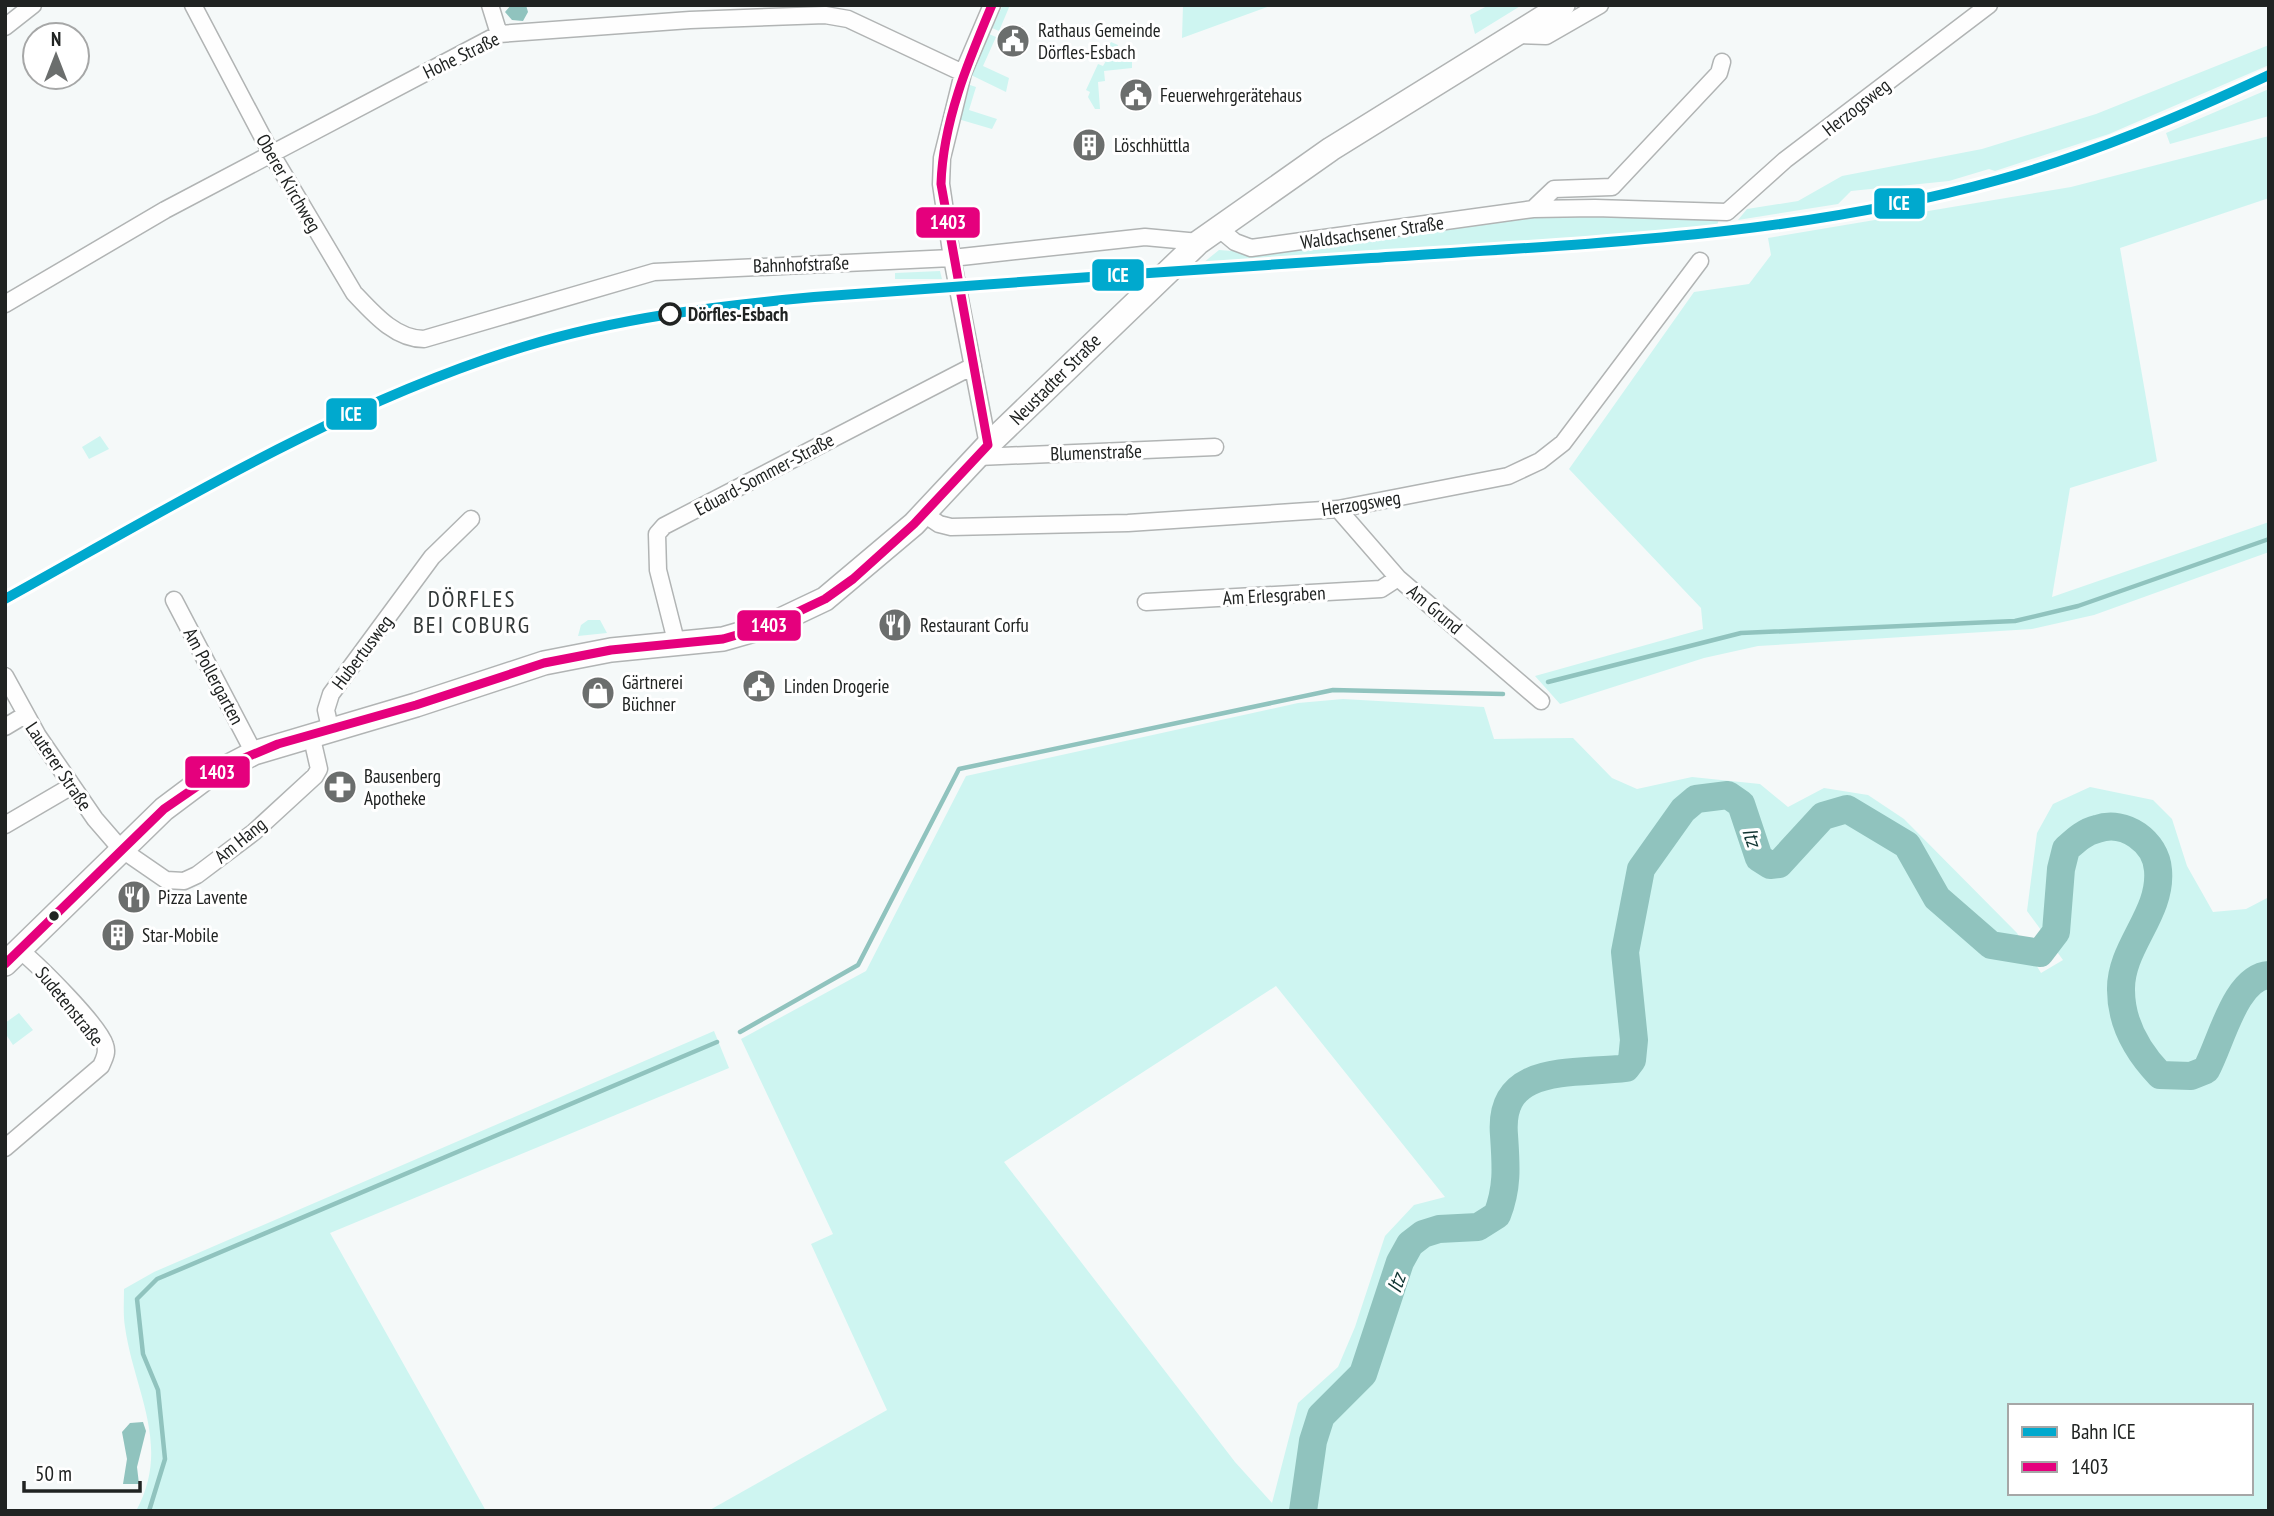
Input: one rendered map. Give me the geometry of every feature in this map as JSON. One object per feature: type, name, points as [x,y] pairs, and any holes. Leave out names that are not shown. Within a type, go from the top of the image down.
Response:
[{"type":"street","points":[[5,27],[33,5]]},
{"type":"street","name":"Oberer Kirchweg","points":[[193,5],[271,153],[354,293],[393,329],[411,339]]},
{"type":"street","points":[[490,5],[499,34]]},
{"type":"street","points":[[983,451],[973,366],[952,258],[942,184],[942,158],[963,73],[992,5]]},
{"type":"street","name":"Neustadter Straße","points":[[13,958],[164,809],[204,779],[254,753],[416,705],[544,663],[592,652],[723,639],[768,626],[825,599],[853,579],[924,514],[983,451],[1199,242],[1365,127],[1563,5]]},
{"type":"street","points":[[1515,35],[1546,36],[1600,5]]},
{"type":"street","name":"Herzogsweg","points":[[1727,212],[1785,160],[1989,5]]},
{"type":"street","name":"Hohe Straße","points":[[5,304],[165,210],[499,34],[838,10],[963,73]]},
{"type":"street","name":"Waldsachsener Straße","points":[[1533,209],[1554,189],[1612,187],[1719,73],[1722,62]]},
{"type":"street","name":"Waldsachsener Straße","points":[[1217,228],[1235,242],[1260,248],[1533,209],[1727,212]]},
{"type":"street","name":"Bahnhofstraße","points":[[411,339],[424,339],[654,272],[952,258],[1145,237],[1199,242]]},
{"type":"street","name":"Herzogsweg","points":[[924,514],[939,524],[951,527],[1128,523],[1338,509],[1508,476],[1540,461],[1563,443],[1700,261]]},
{"type":"street","name":"Eduard-Sommer-Straße","points":[[677,645],[659,570],[657,534],[664,526],[973,366]]},
{"type":"street","name":"Blumenstraße","points":[[983,451],[1214,447]]},
{"type":"street","name":"Am Grund","points":[[1338,509],[1398,578],[1541,701]]},
{"type":"street","name":"Hubertusweg","points":[[321,731],[331,694],[432,557],[471,519]]},
{"type":"street","name":"Am Erlesgraben","points":[[1146,602],[1381,589],[1398,578]]},
{"type":"street","name":"Am Pollergarten","points":[[174,600],[254,753]]},
{"type":"street","name":"Lauterer Straße","points":[[5,676],[25,715],[70,787],[121,849]]},
{"type":"street","points":[[5,727],[25,715]]},
{"type":"street","name":"Am Hang","points":[[121,849],[166,880],[184,881],[197,874],[254,832],[315,776],[321,731]]},
{"type":"street","points":[[5,825],[70,787]]},
{"type":"street","name":"Sudetenstraße","points":[[5,1148],[101,1066],[106,1052],[105,1042],[79,1011],[13,958]]},
{"type":"shaded area","points":[[511,5],[526,5],[528,12],[523,21],[512,20],[505,12]]},
{"type":"shaded area","points":[[1003,5],[1010,5],[999,31],[992,28]]},
{"type":"shaded area","points":[[1183,5],[1273,5],[1182,38]]},
{"type":"shaded area","points":[[1489,5],[1522,5],[1475,34],[1470,15]]},
{"type":"shaded area","points":[[989,34],[996,37],[983,66],[1009,78],[1006,92],[971,75]]},
{"type":"shaded area","points":[[1111,42],[1118,45],[1115,56],[1132,62],[1132,68],[1104,71],[1105,81],[1098,82],[1100,109],[1095,109],[1088,97],[1090,92],[1086,90],[1098,64],[1103,66],[1107,59],[1103,57]]},
{"type":"shaded area","points":[[2269,45],[2269,65],[2109,134],[1995,171],[1989,169],[1949,181],[1851,191],[1838,204],[1738,220],[1747,209],[1798,201],[1842,176],[1982,149],[2096,114]]},
{"type":"shaded area","points":[[967,84],[976,87],[969,110],[997,119],[992,129],[958,119]]},
{"type":"shaded area","points":[[2269,89],[2269,116],[2170,144],[2166,133]]},
{"type":"shaded area","points":[[2269,136],[2269,198],[2120,248],[2157,461],[2070,488],[2052,597],[2269,522],[2269,552],[2094,615],[2032,629],[1758,646],[1704,658],[1560,704],[1535,676],[1703,629],[1701,608],[1569,469],[1694,292],[1749,284],[1771,255],[1768,238],[2071,187]]},
{"type":"shaded area","points":[[1531,214],[1720,216],[1716,229],[1203,263],[1219,250],[1258,253]]},
{"type":"shaded area","points":[[940,271],[942,279],[895,279],[895,273]]},
{"type":"shaded area","points":[[100,436],[109,449],[89,459],[82,447]]},
{"type":"shaded area","points":[[588,620],[600,620],[607,633],[578,636],[581,625]]},
{"type":"shaded area","points":[[1343,699],[1484,707],[1494,739],[1573,738],[1612,778],[1637,789],[1692,777],[1760,784],[1788,807],[1824,788],[1868,795],[1904,819],[2017,933],[2041,973],[2063,960],[2027,911],[2037,833],[2053,804],[2090,787],[2153,800],[2172,819],[2187,866],[2213,912],[2246,909],[2269,897],[2269,1511],[708,1511],[887,1410],[811,1244],[833,1234],[741,1039],[866,971],[966,776],[1298,703]],"holes":[[[1276,986],[1445,1197],[1414,1205],[1385,1236],[1355,1327],[1338,1367],[1298,1403],[1272,1503],[1235,1462],[1004,1162]]]},
{"type":"shaded area","points":[[19,1013],[33,1030],[13,1045],[5,1033],[5,1023]]},
{"type":"shaded area","points":[[714,1031],[729,1068],[330,1233],[486,1511],[136,1511],[146,1487],[151,1464],[151,1441],[125,1327],[124,1289],[154,1272]]},
{"type":"shaded area","points":[[143,1422],[146,1431],[137,1467],[139,1484],[123,1484],[127,1459],[122,1432],[130,1423]]},
{"type":"waterway","points":[[1548,682],[1741,633],[2015,621],[2078,606],[2269,539]]},
{"type":"waterway","points":[[740,1032],[858,965],[959,769],[1333,690],[1503,694]]},
{"type":"waterway","name":"Itz","points":[[1303,1511],[1313,1441],[1321,1416],[1363,1374],[1400,1262],[1410,1244],[1423,1234],[1439,1229],[1478,1227],[1497,1215],[1505,1176],[1505,1111],[1513,1095],[1526,1084],[1543,1077],[1626,1068],[1632,1060],[1634,1040],[1625,952],[1641,869],[1683,810],[1696,799],[1728,795],[1741,804],[1759,858],[1770,865],[1779,864],[1823,816],[1847,809],[1907,845],[1937,898],[1991,945],[2040,953],[2056,932],[2061,869],[2066,849],[2080,837],[2097,829],[2118,827],[2137,835],[2152,850],[2158,870],[2158,886],[2148,916],[2122,974],[2122,1002],[2132,1036],[2160,1075],[2191,1076],[2206,1070],[2238,999],[2257,979],[2269,975]]},
{"type":"waterway","points":[[149,1511],[165,1459],[158,1390],[143,1354],[137,1299],[157,1279],[717,1042]]},
{"type":"railway","points":[[1896,198],[1968,187]]},
{"type":"rail line","name":"ICE","points":[[5,599],[194,493],[388,397],[523,347],[594,328],[704,309],[814,297],[1608,242],[1766,226],[1921,199],[2033,170],[2102,146],[2269,75]]},
{"type":"transit line","name":"1403","points":[[988,445],[941,184],[946,137],[958,92],[992,5]]},
{"type":"transit line","name":"1403","points":[[5,964],[164,809],[228,765],[278,744],[416,705],[544,663],[611,650],[723,639],[768,626],[825,599],[853,579],[914,524],[988,445]]},
{"type":"place","name":"Rathaus Gemeinde Dörfles-Esbach","points":[[1013,41]]},
{"type":"place","name":"Feuerwehrgerätehaus","points":[[1136,95]]},
{"type":"place","name":"Löschhüttla","points":[[1089,145]]},
{"type":"place","name":"Dörfles-Esbach","points":[[670,314]]},
{"type":"place","name":"Restaurant Corfu","points":[[895,625]]},
{"type":"place","name":"Linden Drogerie","points":[[759,686]]},
{"type":"place","name":"Gärtnerei Büchner","points":[[598,693]]},
{"type":"place","name":"Bausenberg Apotheke","points":[[340,787]]},
{"type":"place","name":"Pizza Lavente","points":[[134,897]]},
{"type":"place","name":"Star-Mobile","points":[[118,935]]},
{"type":"district","name":"DÖRFLES BEI COBURG","points":[[472,611]]}]
